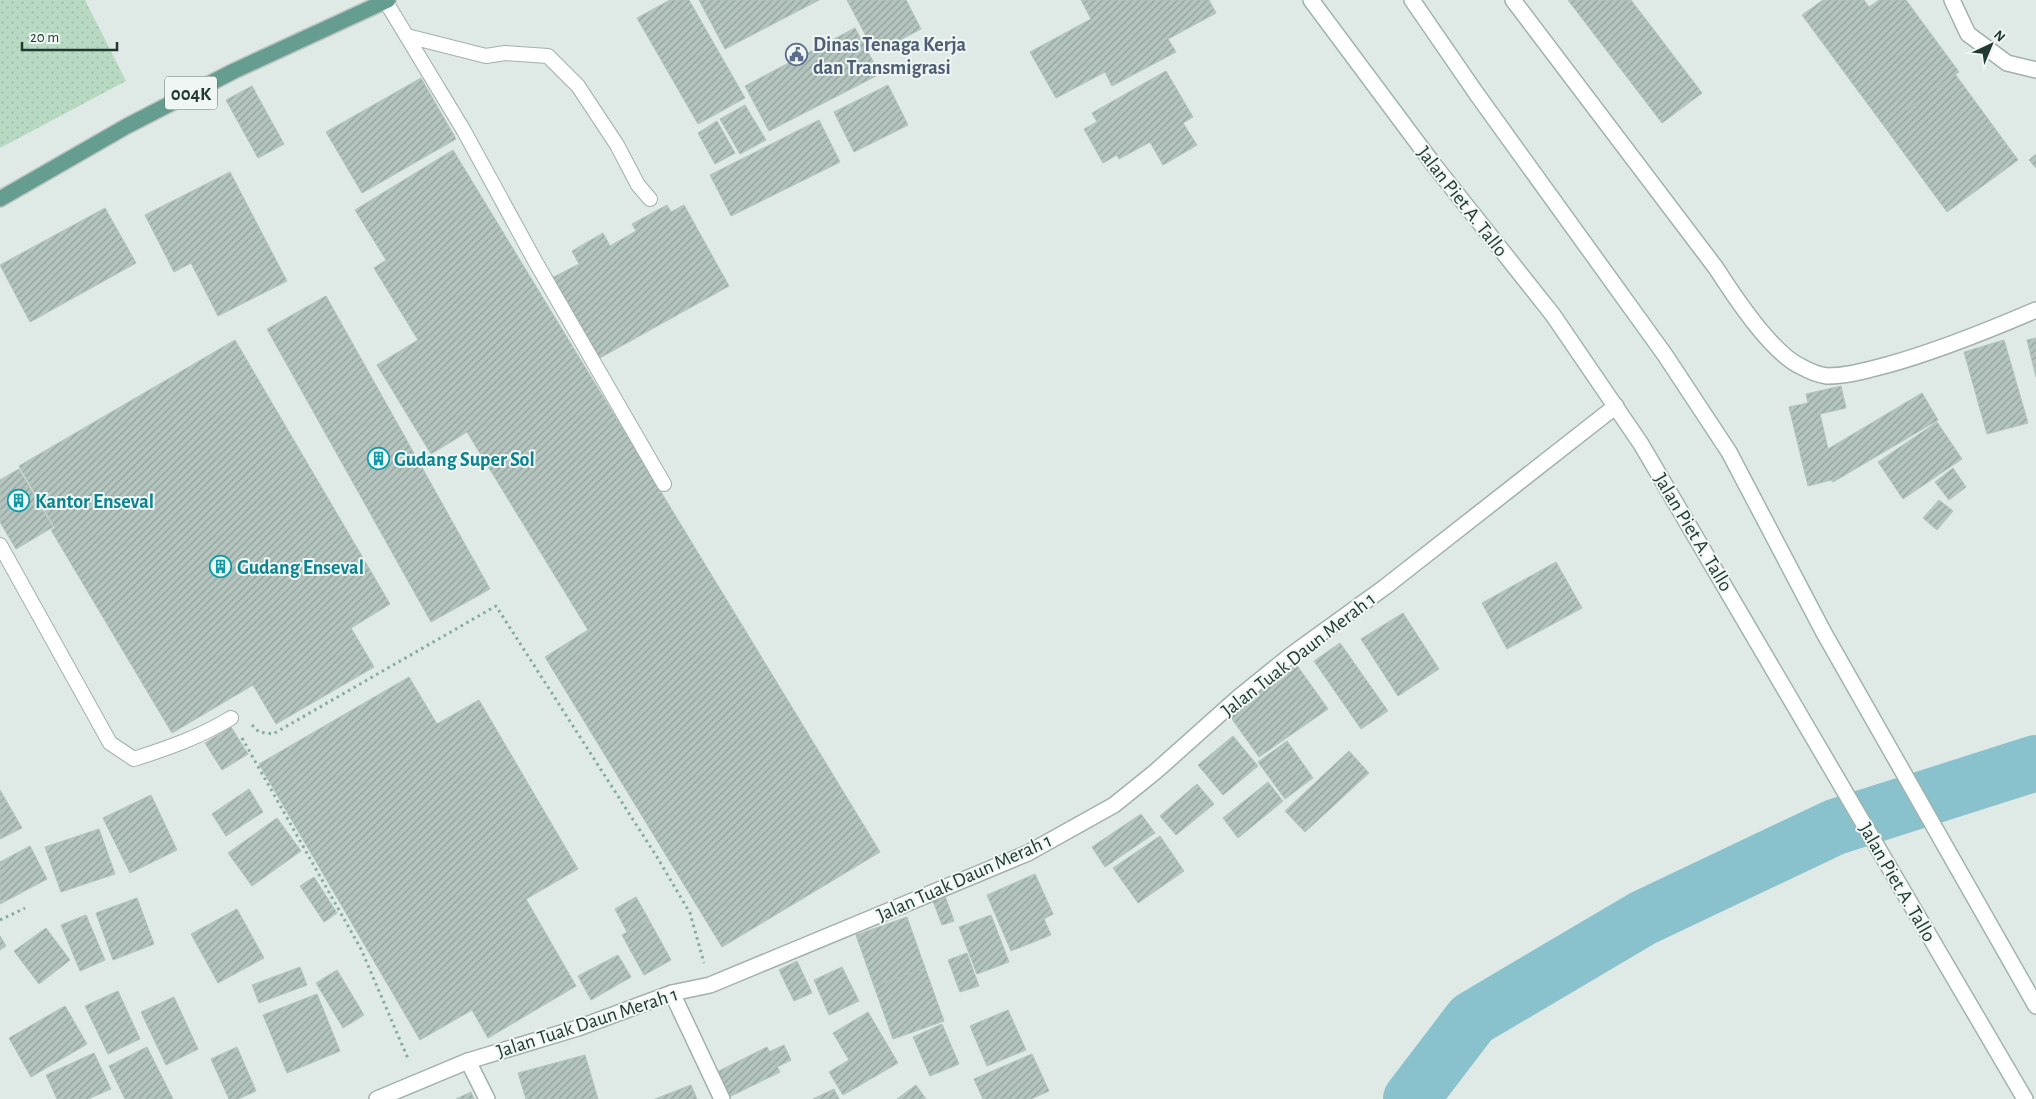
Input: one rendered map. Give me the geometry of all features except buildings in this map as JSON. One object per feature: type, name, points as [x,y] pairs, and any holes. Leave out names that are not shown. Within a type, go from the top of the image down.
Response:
[{"type":"main road","name":"Jalan Piet A. Tallo","points":[[1311,0],[1434,165],[1553,315],[1641,444],[2025,1099]]},
{"type":"main road","points":[[1412,0],[1476,93],[1681,379],[1729,452],[1824,633],[2036,1006]]},
{"type":"main road","points":[[1514,0],[1716,268],[1743,309],[1781,352],[1800,367],[1825,376],[1849,375],[1916,357],[1992,329],[2036,310]]},
{"type":"main road","points":[[1952,0],[1968,34],[2006,63],[2036,70]]},
{"type":"main road","name":"004K","points":[[0,198],[127,126],[209,83],[387,1]]},
{"type":"main road","name":"Jalan Tuak Daun Merah 1","points":[[377,1099],[468,1060],[578,1028],[672,994],[710,985],[1028,853],[1114,805],[1291,655],[1385,587],[1616,406]]},
{"type":"main road","points":[[672,994],[722,1099]]},
{"type":"main road","points":[[468,1060],[487,1099]]},
{"type":"lane","points":[[387,1],[464,131],[535,261],[664,484]]},
{"type":"lane","points":[[407,36],[486,56],[505,53],[548,56],[578,86],[616,145],[638,185],[650,199]]},
{"type":"lane","points":[[0,545],[110,743],[134,759],[206,733],[230,718]]},
{"type":"path","points":[[230,718],[246,721],[259,732],[273,734],[496,606],[657,857],[690,913],[710,985]]},
{"type":"path","points":[[230,718],[361,949],[418,1082]]},
{"type":"path","points":[[0,920],[25,908]]},
{"type":"green space","points":[[0,0],[85,0],[126,81],[0,148]]},
{"type":"waterway","points":[[1411,1099],[1472,1019],[1643,918],[1835,827],[2036,763]]},
{"type":"place","name":"Dinas Tenaga Kerja dan Transmigrasi","points":[[797,55]]},
{"type":"place","name":"Gudang Super Sol","points":[[378,459]]},
{"type":"place","name":"Kantor Enseval","points":[[19,501]]},
{"type":"place","name":"Gudang Enseval","points":[[221,567]]}]
